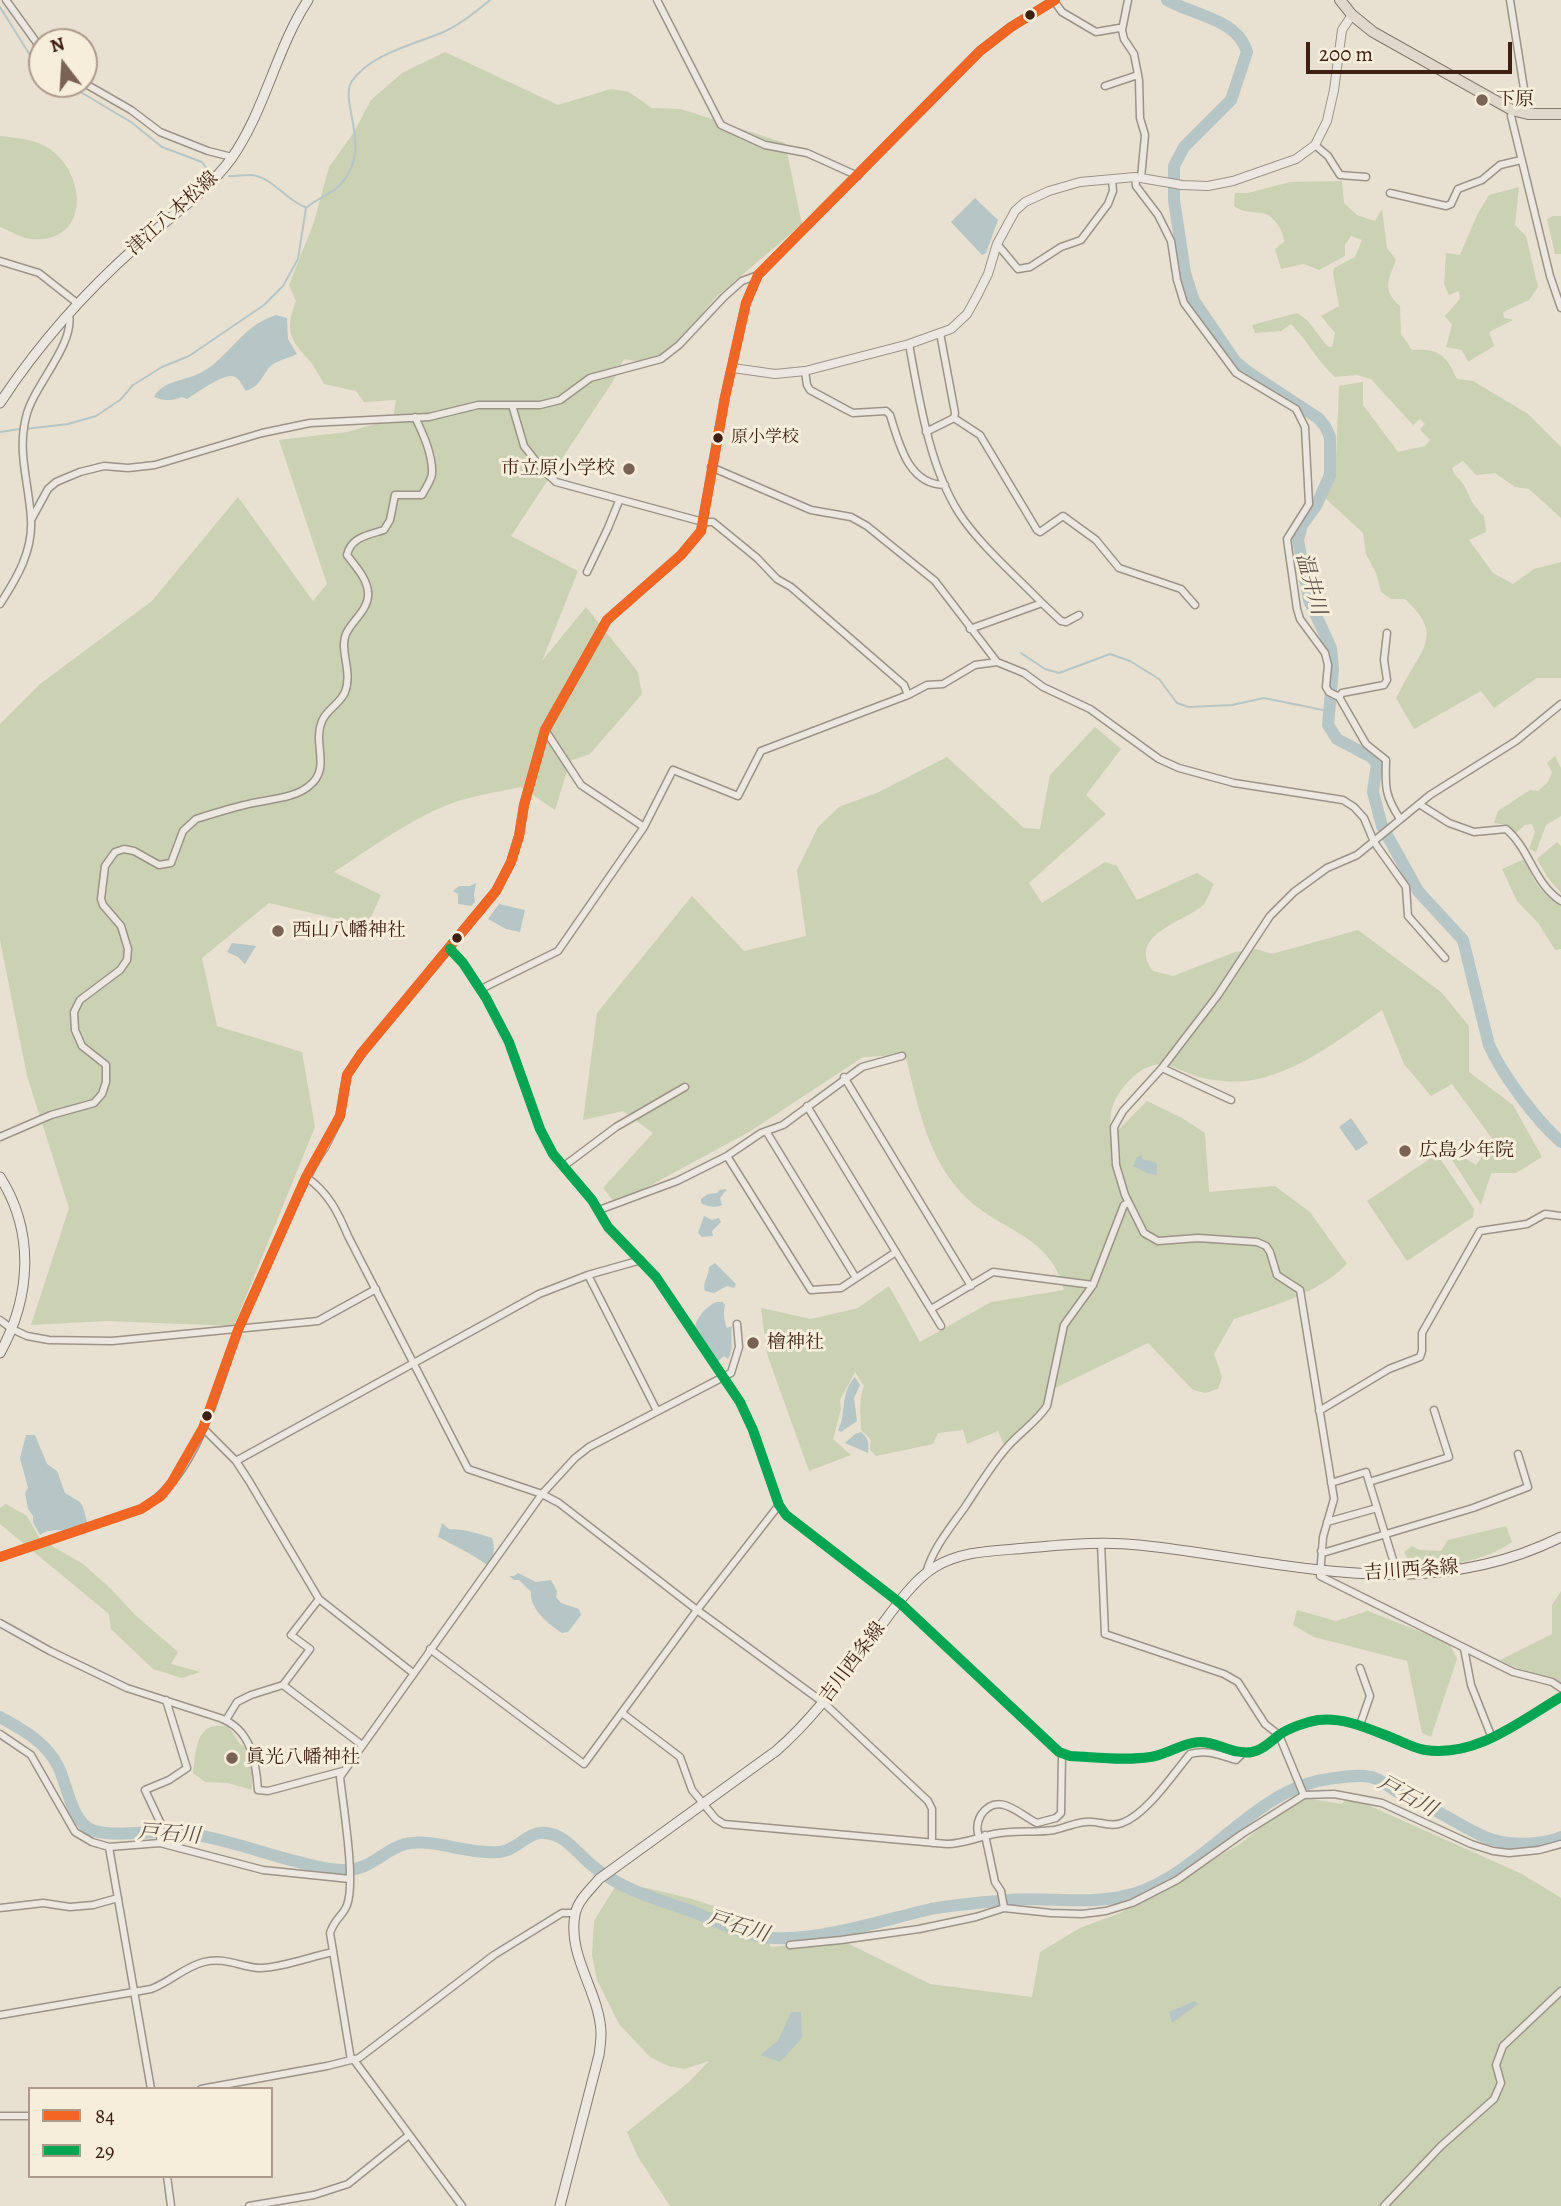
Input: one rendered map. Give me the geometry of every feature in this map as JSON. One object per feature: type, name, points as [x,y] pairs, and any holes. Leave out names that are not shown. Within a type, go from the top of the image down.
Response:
[{"type":"main road","name":"津江八本松線","points":[[0,403],[16,378],[77,303],[136,246],[206,186],[232,157],[256,113],[308,0]]},
{"type":"main road","points":[[1340,0],[1352,15],[1373,32],[1512,110],[1528,114],[1561,114]]},
{"type":"main road","points":[[0,1177],[15,1208],[26,1247],[23,1285],[16,1319],[0,1353]]},
{"type":"main road","name":"吉川西条線","points":[[575,1913],[582,1898],[599,1879],[776,1751],[799,1731],[926,1573],[958,1556],[1101,1543],[1137,1545],[1321,1571],[1398,1576],[1443,1573],[1497,1560],[1561,1537]]},
{"type":"main road","points":[[560,2206],[598,2055],[601,2033],[599,2017],[575,1946],[575,1913]]},
{"type":"street","points":[[6,0],[28,31]]},
{"type":"street","points":[[656,0],[721,125],[765,145],[807,153],[858,176]]},
{"type":"street","points":[[1128,0],[1122,30],[1124,39],[1134,54],[1140,118],[1145,135],[1136,186],[1158,215],[1171,241],[1177,280],[1184,303],[1236,373],[1296,409],[1306,426],[1309,504],[1289,534],[1287,545],[1300,619],[1322,648],[1327,660],[1326,687],[1329,692],[1339,697],[1363,740],[1386,760],[1384,784],[1387,797],[1400,819]]},
{"type":"street","points":[[1510,0],[1528,114]]},
{"type":"street","points":[[0,1557],[69,1535],[150,1504],[172,1482],[203,1428],[238,1330],[306,1177],[340,1116],[346,1075],[496,891],[511,862],[519,836],[524,805],[545,730],[607,620],[688,548],[701,531],[711,467],[746,303],[758,275],[980,51],[1011,27],[1055,1],[1062,12],[1096,32],[1119,28],[1122,30]]},
{"type":"street","points":[[733,368],[775,373],[805,371],[909,344],[951,329],[967,314],[988,274],[997,244],[1011,218],[1025,202],[1049,191],[1080,182],[1138,177],[1182,185],[1208,186],[1233,181],[1296,159],[1315,145],[1327,121],[1342,30],[1352,15]]},
{"type":"street","points":[[1105,86],[1138,75]]},
{"type":"street","points":[[98,91],[131,110],[160,132],[195,147],[232,157]]},
{"type":"street","points":[[1512,110],[1521,160],[1550,276],[1561,308]]},
{"type":"street","points":[[1315,145],[1328,156],[1340,176],[1366,177]]},
{"type":"street","points":[[1390,193],[1446,206],[1451,204],[1458,189],[1482,180],[1500,165],[1521,160]]},
{"type":"street","points":[[997,244],[1018,269],[1030,267],[1060,247],[1081,240],[1108,204],[1113,191],[1112,179]]},
{"type":"street","points":[[0,261],[39,273],[77,303]]},
{"type":"street","points":[[0,604],[23,564],[31,520],[48,489],[56,482],[104,466],[128,468],[156,465],[287,427],[310,423],[429,416],[478,405],[540,405],[561,400],[590,378],[661,359],[679,345],[742,281],[758,275]]},
{"type":"street","points":[[31,520],[21,453],[22,436],[27,412],[67,336],[71,321],[69,314]]},
{"type":"street","points":[[940,333],[954,418],[980,435],[1037,530],[1044,530],[1063,516],[1096,540],[1119,568],[1181,589],[1195,605]]},
{"type":"street","points":[[909,344],[926,432],[955,506],[967,524],[1061,621],[1066,622],[1079,615]]},
{"type":"street","points":[[805,371],[810,390],[853,413],[886,411],[911,468],[932,485],[945,485]]},
{"type":"street","points":[[512,405],[524,446],[550,477],[577,489],[704,522],[713,522],[757,558],[776,579],[791,587],[904,685],[908,695]]},
{"type":"street","points":[[0,1137],[51,1115],[94,1103],[102,1094],[106,1082],[106,1065],[82,1046],[75,1030],[74,1013],[80,1000],[120,970],[127,960],[128,949],[121,926],[103,905],[101,898],[105,866],[110,857],[124,849],[164,866],[171,863],[183,831],[196,819],[300,792],[315,781],[321,772],[318,737],[321,722],[342,698],[346,689],[349,674],[344,642],[346,634],[363,611],[368,597],[361,573],[347,555],[349,547],[355,539],[384,530],[390,520],[396,495],[422,495],[432,475],[425,439],[415,417]]},
{"type":"street","points":[[926,432],[954,418]]},
{"type":"street","points":[[711,467],[811,510],[850,517],[867,526],[935,582],[998,662],[1024,673],[1042,687],[1090,709],[1149,752],[1179,768],[1234,783],[1343,800],[1354,807],[1364,818],[1406,887],[1408,916],[1445,958]]},
{"type":"street","points":[[587,572],[619,500]]},
{"type":"street","points":[[970,629],[1042,603]]},
{"type":"street","points":[[1339,697],[1342,693],[1384,685],[1387,680],[1384,660],[1387,633]]},
{"type":"street","points":[[485,987],[558,951],[644,827],[673,770],[738,796],[761,751],[908,695],[927,685],[943,684],[975,665],[998,662]]},
{"type":"street","points":[[1561,704],[1516,741],[1419,804],[1357,855],[1327,868],[1305,882],[1269,916],[1219,995],[1162,1068],[1123,1111],[1114,1127],[1116,1165],[1128,1203],[1144,1233],[1158,1241],[1198,1238],[1257,1241],[1266,1246],[1277,1275],[1300,1290],[1334,1499],[1321,1551],[1320,1576],[1513,1672],[1552,1682],[1561,1688]]},
{"type":"street","points":[[545,730],[581,785],[644,827]]},
{"type":"street","points":[[1419,804],[1449,824],[1474,832],[1506,829],[1522,847],[1540,882],[1561,901]]},
{"type":"street","points":[[450,949],[463,963],[486,998],[509,1042],[540,1129],[553,1154],[599,1210],[608,1227],[656,1278],[703,1351],[725,1377],[753,1430],[779,1505],[786,1515],[900,1603],[1048,1743],[1062,1753],[1070,1756],[1148,1758],[1196,1741],[1244,1752],[1254,1751],[1279,1735],[1317,1720],[1337,1720],[1360,1725],[1422,1749],[1457,1749],[1492,1738],[1561,1697]]},
{"type":"street","points":[[599,1210],[677,1181],[727,1156],[766,1131],[783,1125],[844,1077],[862,1067],[902,1056]]},
{"type":"street","points":[[1162,1068],[1231,1100]]},
{"type":"street","points":[[844,1077],[971,1286]]},
{"type":"street","points":[[564,1166],[616,1127],[685,1087]]},
{"type":"street","points":[[807,1106],[941,1325]]},
{"type":"street","points":[[766,1131],[856,1278]]},
{"type":"street","points":[[727,1156],[811,1290],[841,1288],[896,1252]]},
{"type":"street","points":[[306,1177],[317,1184],[336,1208],[412,1363],[468,1469],[542,1493],[559,1503],[697,1610],[824,1703],[928,1801],[932,1810],[932,1843]]},
{"type":"street","points":[[926,1573],[939,1544],[997,1459],[1047,1406],[1065,1325],[1093,1284],[1124,1205],[1128,1203]]},
{"type":"street","points":[[1319,1411],[1389,1369],[1420,1357],[1422,1333],[1480,1231],[1527,1224],[1545,1214],[1561,1216]]},
{"type":"street","points":[[236,1461],[539,1294],[588,1275],[641,1260]]},
{"type":"street","points":[[930,1309],[993,1272],[1093,1284]]},
{"type":"street","points":[[588,1275],[657,1411]]},
{"type":"street","points":[[0,1320],[27,1336],[49,1340],[112,1342],[318,1321],[376,1289]]},
{"type":"street","points":[[462,2206],[352,2060],[330,1933],[334,1921],[348,1903],[350,1878],[340,1777],[542,1493],[575,1458],[590,1447],[731,1373],[739,1347],[737,1324]]},
{"type":"street","points":[[1369,1482],[1449,1457],[1434,1410]]},
{"type":"street","points":[[203,1428],[236,1461],[319,1599],[413,1673]]},
{"type":"street","points":[[1321,1551],[1326,1552],[1473,1508],[1528,1487],[1518,1454]]},
{"type":"street","points":[[1331,1483],[1366,1472],[1398,1576]]},
{"type":"street","points":[[430,1649],[584,1764],[697,1610],[779,1505]]},
{"type":"street","points":[[1327,1522],[1377,1508]]},
{"type":"street","points":[[1101,1543],[1105,1634],[1223,1674],[1238,1682],[1265,1724],[1279,1735],[1303,1793]]},
{"type":"street","points":[[226,1720],[237,1702],[283,1685],[310,1648],[291,1635],[319,1599]]},
{"type":"street","points":[[0,1623],[50,1651],[127,1688],[226,1720],[244,1735],[251,1748],[258,1790],[268,1791],[343,1772]]},
{"type":"street","points":[[1464,1648],[1471,1685],[1492,1738]]},
{"type":"street","points":[[1360,1668],[1370,1696],[1360,1725]]},
{"type":"street","points":[[283,1685],[362,1745]]},
{"type":"street","points":[[161,1840],[161,1824],[145,1790],[169,1780],[187,1768],[166,1700]]},
{"type":"street","points":[[622,1713],[680,1757],[692,1790],[716,1819],[733,1825],[932,1843],[960,1844],[982,1836],[1020,1830],[1055,1830],[1083,1822],[1096,1821],[1113,1825],[1124,1823],[1143,1809],[1190,1754],[1212,1752],[1237,1760],[1244,1752]]},
{"type":"street","points":[[0,1734],[31,1755],[75,1832],[92,1842],[109,1847],[161,1840],[263,1870],[350,1878]]},
{"type":"street","points":[[1004,1908],[982,1836],[976,1830],[980,1817],[986,1809],[996,1804],[1012,1807],[1037,1824],[1056,1818],[1061,1813],[1062,1753]]},
{"type":"street","points":[[790,1945],[919,1929],[1004,1908],[1082,1914],[1106,1911],[1132,1903],[1177,1880],[1304,1795],[1324,1793],[1382,1803],[1471,1844],[1493,1851],[1509,1853],[1539,1850],[1561,1844]]},
{"type":"street","points":[[109,1847],[151,2087]]},
{"type":"street","points":[[0,1908],[43,1903],[70,1907],[93,1905],[118,1898]]},
{"type":"street","points":[[211,2087],[352,2060],[494,1955],[562,1913],[575,1913]]},
{"type":"street","points":[[0,2015],[134,1993],[162,1985],[176,1973],[202,1962],[218,1959],[259,1968],[333,1952]]},
{"type":"street","points":[[1384,2206],[1441,2146],[1494,2099],[1501,2083],[1496,2065],[1503,2046],[1561,1991]]},
{"type":"street","points":[[0,2116],[28,2116]]},
{"type":"street","points":[[249,2206],[314,2195],[348,2184],[409,2135]]},
{"type":"street","points":[[167,2178],[171,2206]]},
{"type":"green space","points":[[445,52],[558,105],[611,89],[629,92],[652,108],[681,109],[785,143],[802,224],[715,298],[674,348],[647,363],[624,359],[613,381],[511,536],[578,571],[542,661],[586,607],[638,672],[642,694],[590,754],[570,761],[555,810],[521,787],[447,805],[403,827],[334,872],[381,895],[367,926],[269,903],[202,958],[217,1026],[302,1052],[315,1127],[234,1326],[107,1321],[31,1325],[69,1208],[27,1076],[0,940],[0,724],[40,684],[152,601],[238,497],[313,601],[327,584],[279,440],[347,432],[393,419],[396,400],[364,402],[356,391],[324,384],[293,339],[290,326],[296,301],[289,285],[314,222],[329,167],[354,132],[371,100],[402,73]]},
{"type":"green space","points":[[0,136],[40,143],[63,162],[72,176],[76,207],[72,221],[63,231],[49,238],[30,239],[0,227]]},
{"type":"green space","points":[[1342,181],[1344,203],[1357,215],[1375,221],[1382,209],[1387,248],[1396,260],[1389,280],[1389,290],[1400,306],[1401,334],[1412,350],[1429,350],[1441,355],[1457,379],[1473,381],[1528,414],[1561,447],[1561,518],[1529,489],[1515,487],[1495,473],[1476,475],[1463,461],[1452,468],[1474,505],[1484,516],[1486,532],[1469,540],[1493,573],[1513,584],[1534,569],[1561,562],[1561,678],[1537,678],[1494,708],[1481,691],[1414,729],[1396,698],[1425,645],[1427,637],[1424,622],[1405,599],[1391,599],[1381,592],[1376,573],[1366,554],[1363,533],[1324,497],[1331,485],[1336,459],[1339,386],[1363,382],[1363,405],[1398,452],[1425,446],[1430,440],[1420,429],[1425,424],[1420,419],[1413,425],[1371,379],[1357,375],[1335,377],[1291,324],[1281,331],[1255,333],[1252,325],[1297,313],[1307,320],[1327,346],[1332,347],[1335,333],[1321,316],[1339,306],[1334,268],[1355,257],[1362,240],[1351,236],[1345,245],[1345,256],[1319,270],[1304,264],[1281,269],[1275,249],[1284,242],[1277,223],[1265,214],[1244,211],[1234,206],[1235,193],[1248,193],[1290,182]]},
{"type":"green space","points":[[1519,187],[1515,225],[1526,236],[1538,287],[1529,300],[1503,312],[1504,318],[1513,320],[1489,332],[1494,346],[1468,362],[1462,350],[1446,347],[1452,325],[1445,316],[1460,299],[1459,291],[1449,295],[1444,284],[1446,253],[1460,255],[1477,215],[1489,195]]},
{"type":"green space","points":[[1561,216],[1561,254],[1555,254],[1547,219]]},
{"type":"green space","points":[[1095,727],[1121,749],[1086,795],[1106,814],[1029,883],[1042,903],[1105,862],[1117,866],[1137,900],[1197,873],[1214,884],[1205,902],[1159,932],[1146,949],[1153,971],[1173,976],[1235,952],[1256,949],[1272,954],[1358,930],[1441,992],[1469,1026],[1469,1072],[1513,1105],[1542,1157],[1516,1173],[1491,1173],[1481,1205],[1442,1144],[1476,1165],[1494,1141],[1452,1084],[1431,1096],[1404,1064],[1382,1010],[1310,1058],[1262,1078],[1236,1082],[1218,1081],[1163,1064],[1146,1068],[1123,1087],[1113,1104],[1110,1138],[1147,1101],[1182,1118],[1205,1133],[1209,1192],[1275,1186],[1310,1212],[1347,1264],[1322,1284],[1308,1291],[1234,1319],[1214,1354],[1222,1377],[1218,1389],[1205,1393],[1193,1390],[1148,1343],[1053,1389],[1043,1412],[1006,1449],[998,1431],[967,1444],[963,1430],[938,1433],[933,1444],[876,1456],[870,1450],[871,1440],[861,1430],[860,1403],[864,1386],[855,1372],[840,1400],[841,1409],[833,1439],[851,1455],[809,1471],[767,1354],[761,1308],[811,1319],[858,1308],[889,1286],[920,1342],[991,1302],[1064,1290],[1057,1270],[1034,1243],[972,1203],[947,1174],[924,1126],[905,1055],[863,1057],[749,1132],[616,1204],[603,1188],[653,1133],[623,1111],[583,1120],[597,1013],[692,896],[744,951],[806,936],[797,870],[818,827],[839,807],[879,792],[947,757],[1024,828],[1040,829],[1050,775]]},
{"type":"green space","points":[[1555,756],[1561,768],[1561,816],[1546,825],[1536,852],[1529,849],[1535,832],[1532,824],[1525,825],[1516,833],[1507,825],[1494,823],[1498,811],[1530,790],[1538,791],[1548,782],[1552,772],[1547,763]]},
{"type":"green space","points":[[1557,842],[1561,846],[1561,893],[1537,859]]},
{"type":"green space","points":[[1525,859],[1542,892],[1561,904],[1561,949],[1555,950],[1539,924],[1517,901],[1502,869]]},
{"type":"green space","points":[[1437,1154],[1474,1209],[1473,1217],[1407,1261],[1367,1201]]},
{"type":"green space","points":[[6,1504],[27,1516],[40,1539],[83,1564],[178,1652],[171,1664],[200,1672],[182,1678],[153,1669],[111,1629],[109,1614],[0,1524],[0,1508]]},
{"type":"green space","points":[[1506,1526],[1512,1542],[1477,1559],[1412,1569],[1404,1552],[1412,1546],[1420,1550],[1441,1551],[1448,1540]]},
{"type":"green space","points":[[1561,1591],[1561,1685],[1500,1660],[1552,1634],[1552,1605]]},
{"type":"green space","points":[[1297,1610],[1336,1621],[1368,1611],[1449,1643],[1457,1659],[1431,1737],[1422,1733],[1407,1661],[1314,1637],[1293,1625]]},
{"type":"green space","points":[[228,1726],[240,1744],[252,1752],[252,1790],[228,1783],[205,1782],[193,1773],[202,1734],[211,1727]]},
{"type":"green space","points":[[1348,1796],[1522,1874],[1561,1898],[1561,2206],[670,2206],[638,2157],[627,2132],[689,2082],[709,2061],[685,2069],[668,2066],[650,2057],[619,2024],[597,1980],[592,1955],[594,1921],[618,1882],[680,1896],[726,1911],[761,1933],[771,1947],[841,1940],[930,1984],[1032,1997],[1040,1952],[1080,1928],[1120,1913],[1240,1844],[1299,1797],[1342,1804]]},
{"type":"shaded area","points":[[975,198],[998,220],[986,253],[982,255],[951,222]]},
{"type":"shaded area","points":[[276,315],[287,318],[288,339],[297,354],[271,366],[252,388],[246,391],[238,379],[231,376],[218,380],[187,399],[182,397],[164,400],[154,397],[163,387],[212,366],[254,326]]},
{"type":"shaded area","points":[[476,883],[475,902],[471,906],[458,904],[458,894],[453,891],[459,886]]},
{"type":"shaded area","points":[[499,904],[525,910],[520,932],[506,929],[488,919]]},
{"type":"shaded area","points":[[232,943],[256,946],[245,964],[227,952]]},
{"type":"shaded area","points":[[1351,1118],[1368,1143],[1356,1151],[1339,1127]]},
{"type":"shaded area","points":[[1142,1155],[1142,1159],[1157,1163],[1157,1175],[1133,1166],[1137,1157]]},
{"type":"shaded area","points":[[727,1189],[720,1198],[722,1205],[712,1207],[701,1203],[701,1199],[708,1194]]},
{"type":"shaded area","points":[[704,1216],[712,1220],[719,1218],[721,1222],[712,1231],[713,1236],[702,1237],[698,1233]]},
{"type":"shaded area","points":[[715,1263],[736,1284],[734,1288],[727,1286],[714,1293],[705,1291],[709,1267]]},
{"type":"shaded area","points":[[716,1302],[725,1305],[726,1326],[732,1326],[730,1355],[728,1359],[724,1356],[717,1362],[694,1333],[701,1314]]},
{"type":"shaded area","points":[[855,1377],[860,1385],[854,1398],[857,1421],[841,1432],[838,1430],[845,1397]]},
{"type":"shaded area","points":[[861,1432],[868,1441],[868,1453],[845,1443]]},
{"type":"shaded area","points":[[26,1435],[35,1435],[47,1464],[57,1471],[65,1493],[80,1502],[87,1522],[72,1530],[50,1531],[40,1535],[28,1509],[25,1493],[28,1488],[20,1458]]},
{"type":"shaded area","points":[[442,1523],[449,1529],[492,1538],[492,1559],[487,1565],[438,1537]]},
{"type":"shaded area","points":[[518,1573],[536,1582],[551,1580],[557,1591],[556,1597],[561,1603],[579,1609],[581,1615],[568,1632],[562,1633],[541,1616],[533,1604],[531,1592],[519,1580],[509,1576]]},
{"type":"shaded area","points":[[1194,2001],[1198,2004],[1172,2023],[1169,2012]]},
{"type":"shaded area","points":[[791,2012],[801,2012],[802,2038],[780,2062],[760,2055],[778,2041]]},
{"type":"waterway","points":[[25,429],[68,424],[96,416],[120,400],[133,385],[162,367],[189,356],[264,305],[283,286],[298,259],[306,208],[337,188],[350,170],[355,156],[349,100],[352,81],[381,57],[447,30],[490,0]]},
{"type":"waterway","name":"温井川","points":[[1167,0],[1225,25],[1242,41],[1247,52],[1231,100],[1184,147],[1174,166],[1174,200],[1185,273],[1194,301],[1235,361],[1318,418],[1330,437],[1330,475],[1316,506],[1302,525],[1298,540],[1309,600],[1331,648],[1333,669],[1328,725],[1337,739],[1377,763],[1373,792],[1382,826],[1418,891],[1463,940],[1489,1045],[1495,1057],[1531,1110],[1561,1142]]},
{"type":"waterway","points":[[0,7],[28,52]]},
{"type":"waterway","points":[[91,98],[131,122],[162,147],[202,162],[208,170]]},
{"type":"waterway","points":[[229,176],[260,177],[305,207]]},
{"type":"waterway","points":[[0,432],[20,429]]},
{"type":"waterway","points":[[1021,653],[1045,669],[1059,673],[1110,654],[1130,661],[1159,679],[1177,703],[1189,707],[1232,705],[1264,698],[1328,711]]},
{"type":"waterway","name":"戸石川","points":[[0,1717],[33,1737],[53,1757],[77,1815],[88,1828],[95,1831],[117,1834],[188,1834],[316,1867],[342,1870],[361,1867],[397,1847],[415,1842],[499,1852],[533,1835],[546,1833],[566,1841],[594,1867],[617,1882],[738,1930],[772,1938],[794,1938],[842,1931],[931,1909],[959,1905],[1022,1899],[1093,1900],[1120,1897],[1148,1888],[1174,1874],[1274,1800],[1300,1786],[1328,1779],[1361,1776],[1375,1778],[1406,1797],[1496,1841],[1520,1844],[1561,1837]]},
{"type":"transit line","name":"84","points":[[0,1557],[141,1509],[161,1496],[172,1482],[203,1428],[238,1330],[306,1177],[340,1116],[347,1075],[361,1054],[496,891],[511,862],[519,836],[524,805],[545,730],[607,620],[681,555],[701,531],[725,397],[746,303],[758,275],[980,51],[1011,27],[1055,0]]},
{"type":"transit line","name":"29","points":[[450,949],[463,963],[486,998],[509,1042],[540,1129],[553,1154],[592,1200],[608,1227],[656,1277],[740,1402],[753,1430],[779,1505],[786,1515],[900,1603],[1059,1752],[1070,1756],[1140,1758],[1156,1756],[1200,1742],[1238,1752],[1252,1752],[1263,1748],[1293,1728],[1313,1721],[1327,1720],[1355,1724],[1421,1749],[1444,1751],[1480,1743],[1497,1736],[1561,1697]]},
{"type":"place","name":"下原","points":[[1482,100]]},
{"type":"place","name":"原小学校","points":[[718,438]]},
{"type":"place","name":"市立原小学校","points":[[629,469]]},
{"type":"place","name":"西山八幡神社","points":[[278,931]]},
{"type":"place","name":"広島少年院","points":[[1405,1151]]},
{"type":"place","name":"檜神社","points":[[753,1343]]},
{"type":"place","name":"眞光八幡神社","points":[[232,1758]]}]
